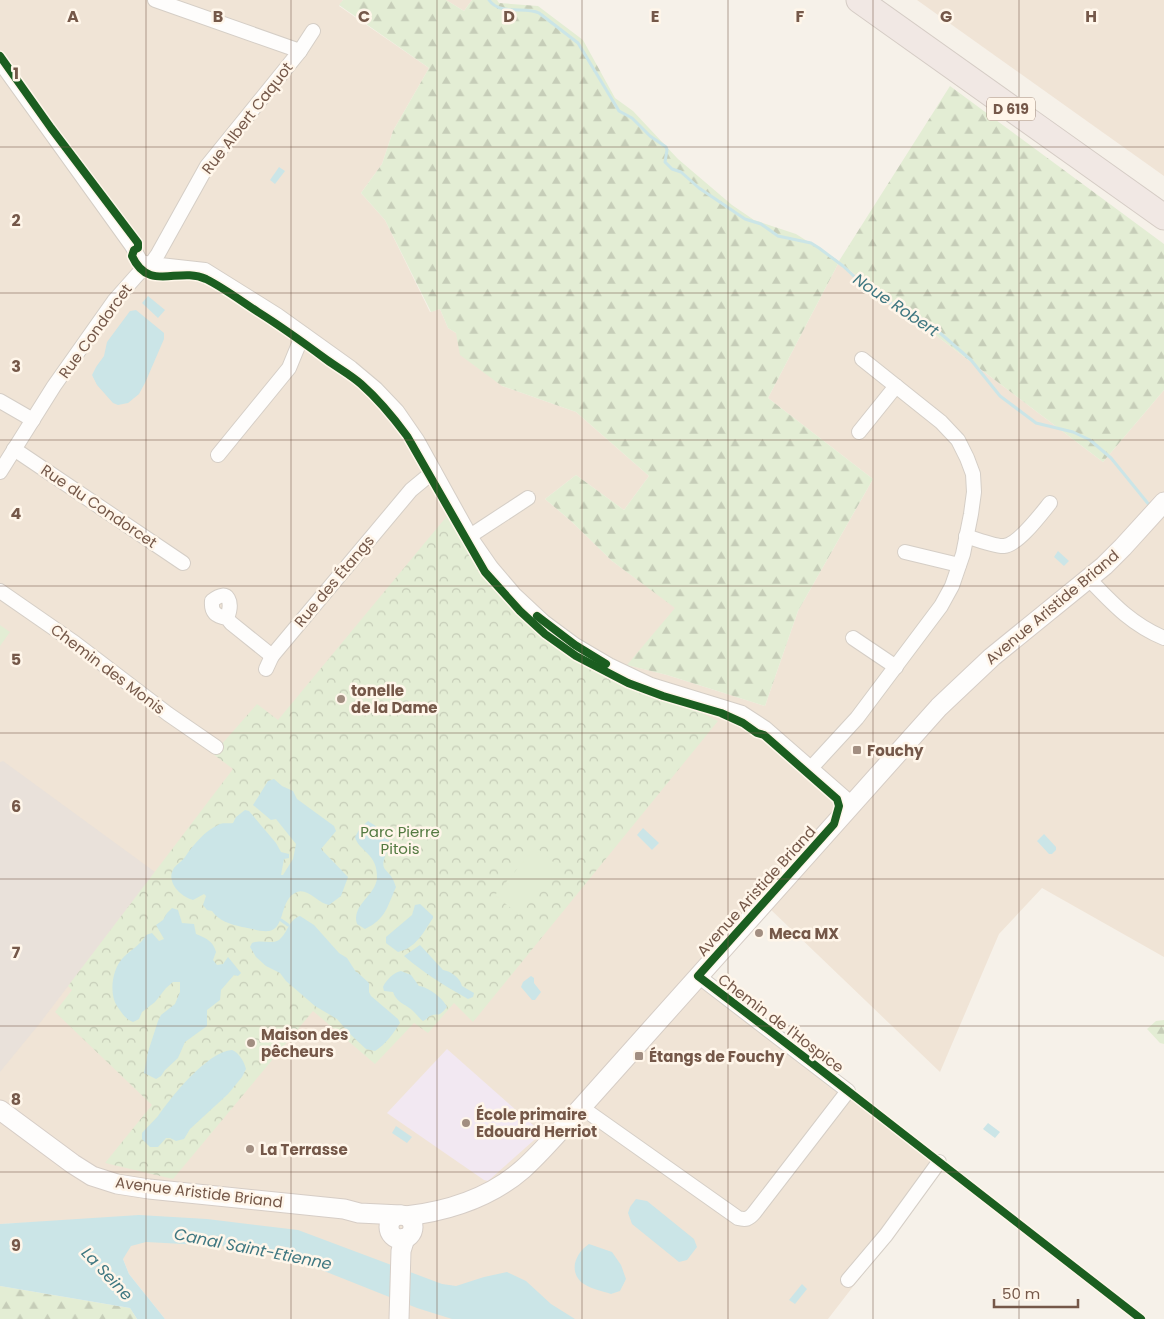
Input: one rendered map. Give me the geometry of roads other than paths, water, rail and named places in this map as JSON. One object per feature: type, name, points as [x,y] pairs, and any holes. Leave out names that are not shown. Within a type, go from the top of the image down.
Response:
[{"type":"highway","name":"D 619","points":[[859,0],[1164,218]]},
{"type":"highway","name":"D 619","points":[[889,0],[1164,196]]},
{"type":"street","name":"Rue Albert Caquot","points":[[155,0],[300,51]]},
{"type":"street","name":"Rue Albert Caquot","points":[[151,264],[178,220],[207,166],[300,51],[313,31]]},
{"type":"street","points":[[0,62],[141,262],[205,270],[303,334],[351,368],[376,389],[397,411],[417,440],[470,536],[491,567],[514,594],[544,622],[575,645],[608,665],[651,684],[742,713],[765,728],[852,804]]},
{"type":"street","name":"Rue Condorcet","points":[[0,472],[32,420],[114,300],[138,274],[151,264]]},
{"type":"street","points":[[218,454],[289,368],[303,334]]},
{"type":"street","points":[[811,768],[857,718],[942,606],[952,586],[959,565],[974,492],[973,474],[968,458],[958,440],[941,422],[862,359]]},
{"type":"street","points":[[859,432],[896,386]]},
{"type":"street","points":[[0,401],[32,420]]},
{"type":"street","name":"Rue du Condorcet","points":[[14,449],[183,563]]},
{"type":"street","name":"Rue des Étangs","points":[[266,669],[272,656],[411,490],[434,471]]},
{"type":"street","points":[[470,536],[528,498]]},
{"type":"street","points":[[966,536],[1005,546],[1025,532],[1050,503]]},
{"type":"street","name":"Avenue Aristide Briand","points":[[2,1115],[92,1176],[116,1184],[344,1209],[359,1213],[402,1234],[434,1213],[481,1196],[522,1170],[581,1107],[939,706],[1023,631],[1089,579],[1123,548],[1158,509]]},
{"type":"street","points":[[905,552],[959,565]]},
{"type":"street","points":[[1089,579],[1137,625],[1164,638]]},
{"type":"street","name":"Chemin des Monis","points":[[0,591],[75,643],[168,714],[216,747]]},
{"type":"street","points":[[229,620],[272,656]]},
{"type":"street","points":[[853,638],[896,667]]},
{"type":"street","name":"Chemin de l'Hospice","points":[[581,1107],[738,1218],[744,1220],[754,1213],[848,1091],[698,976]]},
{"type":"street","points":[[848,1280],[886,1235],[939,1162]]},
{"type":"street","points":[[399,1315],[402,1234]]},
{"type":"water","points":[[279,167],[285,171],[275,184],[270,180]]},
{"type":"water","points":[[148,296],[165,310],[158,318],[142,303]]},
{"type":"water","points":[[136,310],[164,333],[164,339],[139,394],[128,403],[118,405],[113,403],[97,385],[92,375],[104,356],[107,342],[130,311]]},
{"type":"water","points":[[1058,551],[1069,561],[1064,566],[1054,557]]},
{"type":"water","points":[[274,779],[282,786],[293,791],[297,799],[334,826],[336,831],[321,849],[348,877],[341,896],[329,905],[305,892],[297,892],[287,901],[278,925],[274,929],[266,931],[238,926],[221,920],[203,905],[206,896],[204,894],[193,900],[188,898],[179,892],[171,878],[174,868],[204,834],[220,824],[233,823],[236,817],[245,810],[249,811],[276,843],[281,852],[289,854],[289,858],[284,859],[281,875],[283,875],[293,859],[296,844],[276,819],[271,820],[253,805],[268,781]]},
{"type":"water","points":[[368,821],[385,832],[391,844],[386,854],[384,866],[396,887],[382,917],[365,929],[357,924],[357,911],[376,884],[377,870],[372,858],[360,846],[355,837],[360,828]]},
{"type":"water","points":[[643,828],[659,843],[652,850],[637,835]]},
{"type":"water","points":[[1044,834],[1056,847],[1052,854],[1049,854],[1037,841]]},
{"type":"water","points":[[420,904],[433,918],[410,947],[398,952],[386,943],[386,937],[412,915],[415,905]]},
{"type":"water","points":[[172,908],[178,910],[182,923],[194,924],[196,934],[206,939],[215,948],[216,952],[213,960],[217,965],[223,964],[228,957],[241,973],[238,976],[234,975],[221,990],[220,1000],[207,1010],[207,1026],[185,1042],[178,1058],[156,1079],[144,1073],[148,1052],[161,1015],[175,1004],[180,992],[180,982],[173,982],[155,1002],[142,1012],[139,1019],[133,1022],[117,1006],[112,989],[114,976],[119,964],[146,935],[152,933],[159,941],[164,939],[156,925],[163,920]]},
{"type":"water","points":[[300,916],[314,925],[339,953],[347,958],[356,972],[369,983],[371,996],[398,1019],[400,1023],[395,1031],[375,1051],[366,1049],[337,1019],[315,1006],[286,981],[280,973],[266,966],[256,957],[250,947],[255,942],[279,940],[293,920]]},
{"type":"water","points":[[420,945],[443,970],[455,975],[462,986],[474,993],[473,997],[468,999],[451,989],[427,974],[404,956]]},
{"type":"water","points":[[401,971],[411,975],[419,986],[427,988],[442,1000],[447,1007],[444,1011],[430,1016],[423,1021],[397,999],[393,992],[384,991],[383,987],[388,979]]},
{"type":"water","points":[[531,976],[541,992],[535,1000],[532,1000],[521,987],[523,982]]},
{"type":"water","points":[[232,1050],[241,1058],[246,1069],[228,1094],[190,1129],[184,1139],[176,1141],[166,1138],[158,1147],[150,1147],[142,1139],[142,1133],[201,1066],[212,1058]]},
{"type":"water","points":[[988,1123],[1000,1132],[995,1138],[983,1129]]},
{"type":"water","points":[[396,1126],[412,1137],[407,1143],[392,1133]]},
{"type":"water","points":[[636,1199],[647,1201],[694,1239],[697,1247],[687,1260],[679,1262],[632,1224],[628,1213]]},
{"type":"water","points":[[139,1215],[207,1219],[298,1230],[442,1284],[456,1286],[507,1272],[526,1281],[551,1304],[575,1319],[452,1319],[417,1308],[319,1269],[271,1253],[221,1246],[146,1242],[131,1246],[123,1259],[129,1274],[165,1319],[137,1319],[130,1308],[0,1286],[0,1224]]},
{"type":"water","points":[[589,1244],[612,1252],[621,1265],[626,1279],[620,1291],[611,1294],[595,1289],[581,1282],[577,1277],[575,1272],[576,1261],[581,1251]]},
{"type":"water","points":[[802,1284],[807,1289],[795,1304],[789,1300]]},
{"type":"waterway","name":"Noue Robert","points":[[489,0],[499,8],[539,13],[578,43],[619,111],[632,118],[650,136],[666,147],[665,162],[672,169],[681,172],[699,188],[745,219],[761,224],[778,236],[811,243],[843,266],[870,291],[887,302],[913,313],[932,326],[971,360],[1000,396],[1036,423],[1073,432],[1090,440],[1111,458],[1150,506]]},
{"type":"waterway","points":[[281,920],[288,925]]},
{"type":"place","name":"tonelle de la Dame","points":[[341,699]]},
{"type":"place","name":"Fouchy","points":[[857,750]]},
{"type":"place","name":"Meca MX","points":[[759,933]]},
{"type":"place","name":"Maison des pêcheurs","points":[[251,1043]]},
{"type":"place","name":"Étangs de Fouchy","points":[[639,1056]]},
{"type":"place","name":"École primaire Edouard Herriot","points":[[466,1123]]},
{"type":"place","name":"La Terrasse","points":[[250,1149]]},
{"type":"park label","name":"Parc Pierre Pitois","points":[[400,840]]},
{"type":"water label","name":"Canal Saint-Etienne","points":[[253,1249]]},
{"type":"water label","name":"La Seine","points":[[107,1274]]}]
